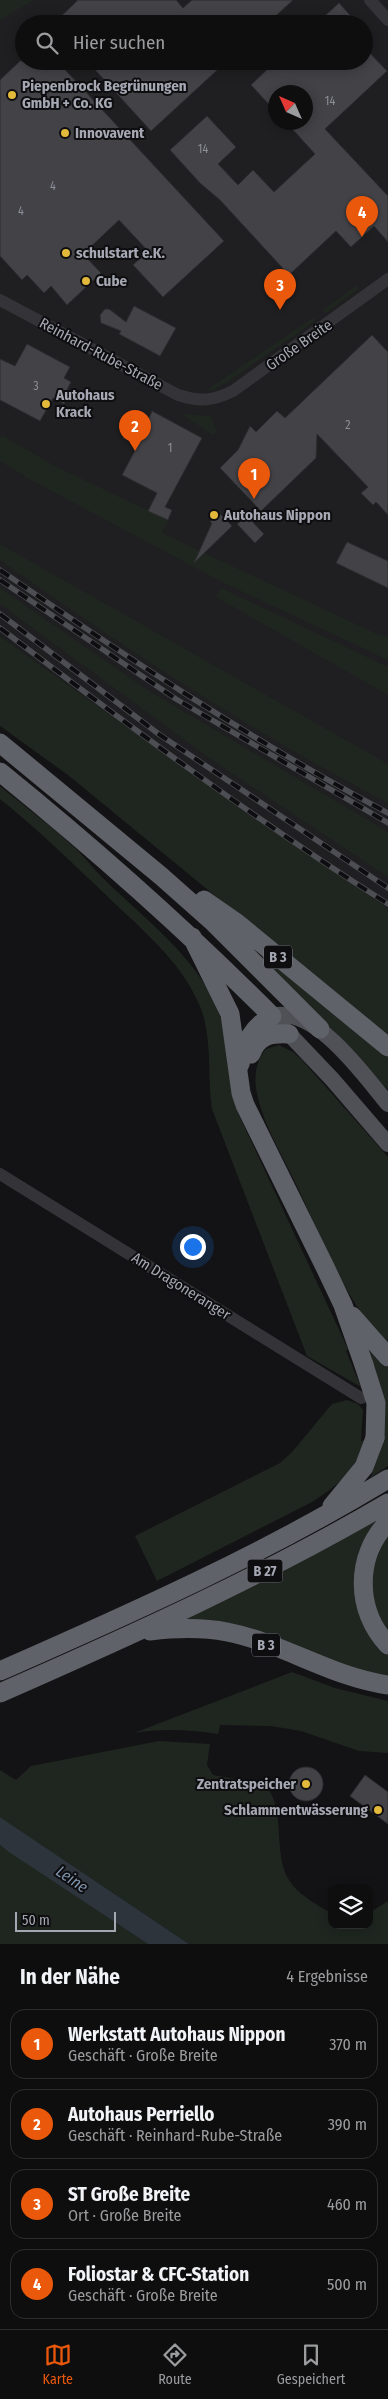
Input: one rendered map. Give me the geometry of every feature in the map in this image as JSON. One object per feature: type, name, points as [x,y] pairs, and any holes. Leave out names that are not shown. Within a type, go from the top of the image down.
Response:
[{"type":"highway","name":"B 3","points":[[0,743],[162,876],[214,922],[320,1028]]},
{"type":"highway","points":[[0,772],[84,840],[192,938],[272,1016],[251,1034],[244,1047],[238,1070]]},
{"type":"highway","name":"B 3","points":[[162,876],[208,903],[237,923],[388,1047]]},
{"type":"highway","points":[[192,938],[230,1014],[243,1100],[343,1305],[376,1403],[375,1438],[364,1467],[323,1516]]},
{"type":"highway","points":[[256,1126],[248,1082],[252,1051],[257,1042],[263,1037],[277,1033],[289,1034]]},
{"type":"highway","points":[[343,1305],[388,1357]]},
{"type":"highway","points":[[323,1516],[388,1479]]},
{"type":"highway","name":"B 27","points":[[0,1693],[139,1632],[270,1568],[388,1503]]},
{"type":"highway","name":"B 27","points":[[0,1671],[198,1581],[323,1516]]},
{"type":"highway","points":[[388,1522],[374,1540],[366,1560],[363,1587],[370,1618],[388,1645]]},
{"type":"highway","name":"B 3","points":[[139,1632],[202,1629],[228,1632],[264,1644],[333,1672],[388,1685]]},
{"type":"main road","points":[[272,1016],[293,1015],[320,1028]]},
{"type":"main road","points":[[272,1016],[388,1144]]},
{"type":"main road","name":"B 3","points":[[320,1028],[388,1104]]},
{"type":"street","points":[[370,0],[388,20]]},
{"type":"street","name":"Große Breite","points":[[205,401],[219,398],[233,391],[388,279]]},
{"type":"street","name":"Reinhard-Rube-Straße","points":[[0,300],[178,395],[205,401]]},
{"type":"street","name":"Am Dragoneranger","points":[[0,1174],[362,1398]]},
{"type":"shaded area","points":[[0,0],[388,0],[388,908],[261,823],[0,636]]},
{"type":"shaded area","points":[[0,0],[34,0],[0,20]]},
{"type":"shaded area","points":[[357,285],[358,289],[326,313],[323,310]]},
{"type":"shaded area","points":[[314,317],[315,321],[229,381],[215,389],[205,391]]},
{"type":"shaded area","points":[[186,414],[211,416],[217,432],[213,435],[184,416]]},
{"type":"shaded area","points":[[2,435],[57,467],[168,520],[162,533],[377,634],[388,636],[388,660],[224,583],[31,480],[0,461],[0,438]]},
{"type":"shaded area","points":[[0,544],[388,764],[388,803],[239,719],[94,625],[0,560]]},
{"type":"shaded area","points":[[0,588],[149,691],[388,832],[388,877],[212,760],[0,604]]},
{"type":"shaded area","points":[[221,588],[388,667],[388,695],[216,597]]},
{"type":"shaded area","points":[[0,636],[261,823],[388,908],[388,1038],[68,775],[0,726]]},
{"type":"shaded area","points":[[0,786],[73,846],[185,958],[210,993],[223,1025],[234,1101],[238,1113],[348,1349],[346,1351],[361,1387],[307,1356],[212,1109],[206,1029],[199,1004],[191,988],[171,959],[146,933],[55,846],[0,799]]},
{"type":"shaded area","points":[[262,954],[388,1057],[388,1090],[261,957]]},
{"type":"shaded area","points":[[279,1045],[293,1052],[302,1060],[388,1157],[388,1346],[372,1328],[346,1288],[262,1112],[256,1088],[255,1077],[257,1067],[260,1057],[266,1049]]},
{"type":"shaded area","points":[[362,1342],[388,1368],[388,1466],[371,1477],[380,1439],[382,1408],[376,1378]]},
{"type":"shaded area","points":[[347,1400],[358,1404],[363,1410],[361,1441],[366,1440],[351,1469],[338,1483],[312,1502],[157,1581],[135,1536],[280,1463],[292,1452],[332,1404]]},
{"type":"shaded area","points":[[376,1520],[378,1523],[358,1565],[388,1654],[388,1677],[180,1622],[282,1572]]},
{"type":"shaded area","points":[[388,1533],[388,1633],[376,1607],[372,1583],[376,1559]]},
{"type":"shaded area","points":[[292,1672],[335,1688],[388,1701],[388,1753],[359,1751],[301,1731],[271,1726],[220,1725],[218,1734],[176,1730],[134,1733]]},
{"type":"shaded area","points":[[159,1741],[210,1744],[207,1765],[213,1775],[264,1784],[271,1793],[278,1817],[281,1857],[284,1869],[289,1880],[298,1890],[328,1911],[328,1929],[373,1929],[373,1910],[388,1901],[388,1944],[189,1944],[0,1817],[0,1770],[16,1780],[31,1766]]},
{"type":"shaded area","points":[[0,1845],[148,1944],[0,1944]]},
{"type":"water","name":"Leine","points":[[0,1817],[189,1944],[148,1944],[9,1852],[0,1845]]},
{"type":"building","points":[[78,0],[176,0],[183,8],[192,0],[293,0],[277,15],[62,15]]},
{"type":"building","points":[[339,3],[350,15],[326,15]]},
{"type":"building","points":[[373,56],[387,71],[325,129],[388,196],[388,242],[374,226],[351,247],[336,231],[289,275],[220,200],[200,183],[170,150],[207,116],[236,147],[218,164],[238,185],[253,170],[274,192],[315,154],[293,130],[313,130],[313,85],[268,85],[268,103],[251,85],[267,70],[373,70]]},
{"type":"building","points":[[15,66],[15,70],[65,70],[224,241],[163,297],[133,265],[148,251],[119,220],[83,254],[101,273],[67,305],[51,286],[44,293],[27,275],[22,280],[0,256],[0,80]]},
{"type":"building","points":[[95,70],[217,70],[151,131]]},
{"type":"building","points":[[134,306],[176,328],[160,356],[119,334],[121,331],[101,323],[100,315],[105,309],[109,309],[126,322]]},
{"type":"building","points":[[372,335],[388,352],[388,515],[376,502],[373,505],[361,493],[368,487],[317,434],[316,458],[261,511],[220,468],[238,450],[250,426],[256,432],[277,411],[285,418]]},
{"type":"building","points":[[27,344],[70,367],[64,378],[71,382],[66,392],[69,394],[64,404],[53,398],[40,421],[0,400],[0,359],[15,366]]},
{"type":"building","points":[[152,411],[202,438],[165,507],[172,510],[168,520],[148,511],[157,493],[122,475],[138,445],[123,438],[136,414],[148,421]]},
{"type":"building","points":[[219,513],[232,526],[194,563],[212,523],[210,522]]},
{"type":"building","points":[[247,516],[264,534],[255,543],[237,524]]},
{"type":"building","points":[[347,542],[388,561],[388,588],[336,563]]},
{"type":"building","name":"Zentratspeicher","points":[[306,1767],[313,1768],[318,1772],[322,1777],[322,1791],[318,1796],[313,1800],[306,1801],[299,1800],[294,1796],[290,1791],[289,1784],[290,1777],[294,1772],[299,1768]]},
{"type":"building","name":"Schlammentwässerung","points":[[365,1775],[388,1792],[388,1824],[350,1796]]},
{"type":"railway","points":[[0,570],[95,635],[191,697],[288,757],[388,813]]},
{"type":"railway","points":[[0,580],[176,699],[388,823]]},
{"type":"railway","points":[[0,614],[160,735],[388,888]]},
{"type":"railway","points":[[0,628],[95,700],[240,805],[388,904]]},
{"type":"place","name":"Piepenbrock Begrünungen GmbH + Co. KG","points":[[12,95]]},
{"type":"place","name":"Innovavent","points":[[65,133]]},
{"type":"place","name":"Foliostar & CFC-Station","points":[[362,237]]},
{"type":"place","name":"schulstart e.K.","points":[[66,253]]},
{"type":"place","name":"Cube","points":[[86,281]]},
{"type":"place","name":"ST Große Breite","points":[[280,310]]},
{"type":"place","name":"Autohaus Krack","points":[[46,404]]},
{"type":"place","name":"Autohaus Perriello","points":[[135,451]]},
{"type":"place","name":"Werkstatt Autohaus Nippon","points":[[254,499]]},
{"type":"place","name":"Autohaus Nippon","points":[[214,515]]},
{"type":"place","name":"Zentratspeicher","points":[[306,1784]]},
{"type":"place","name":"Schlammentwässerung","points":[[378,1810]]}]
